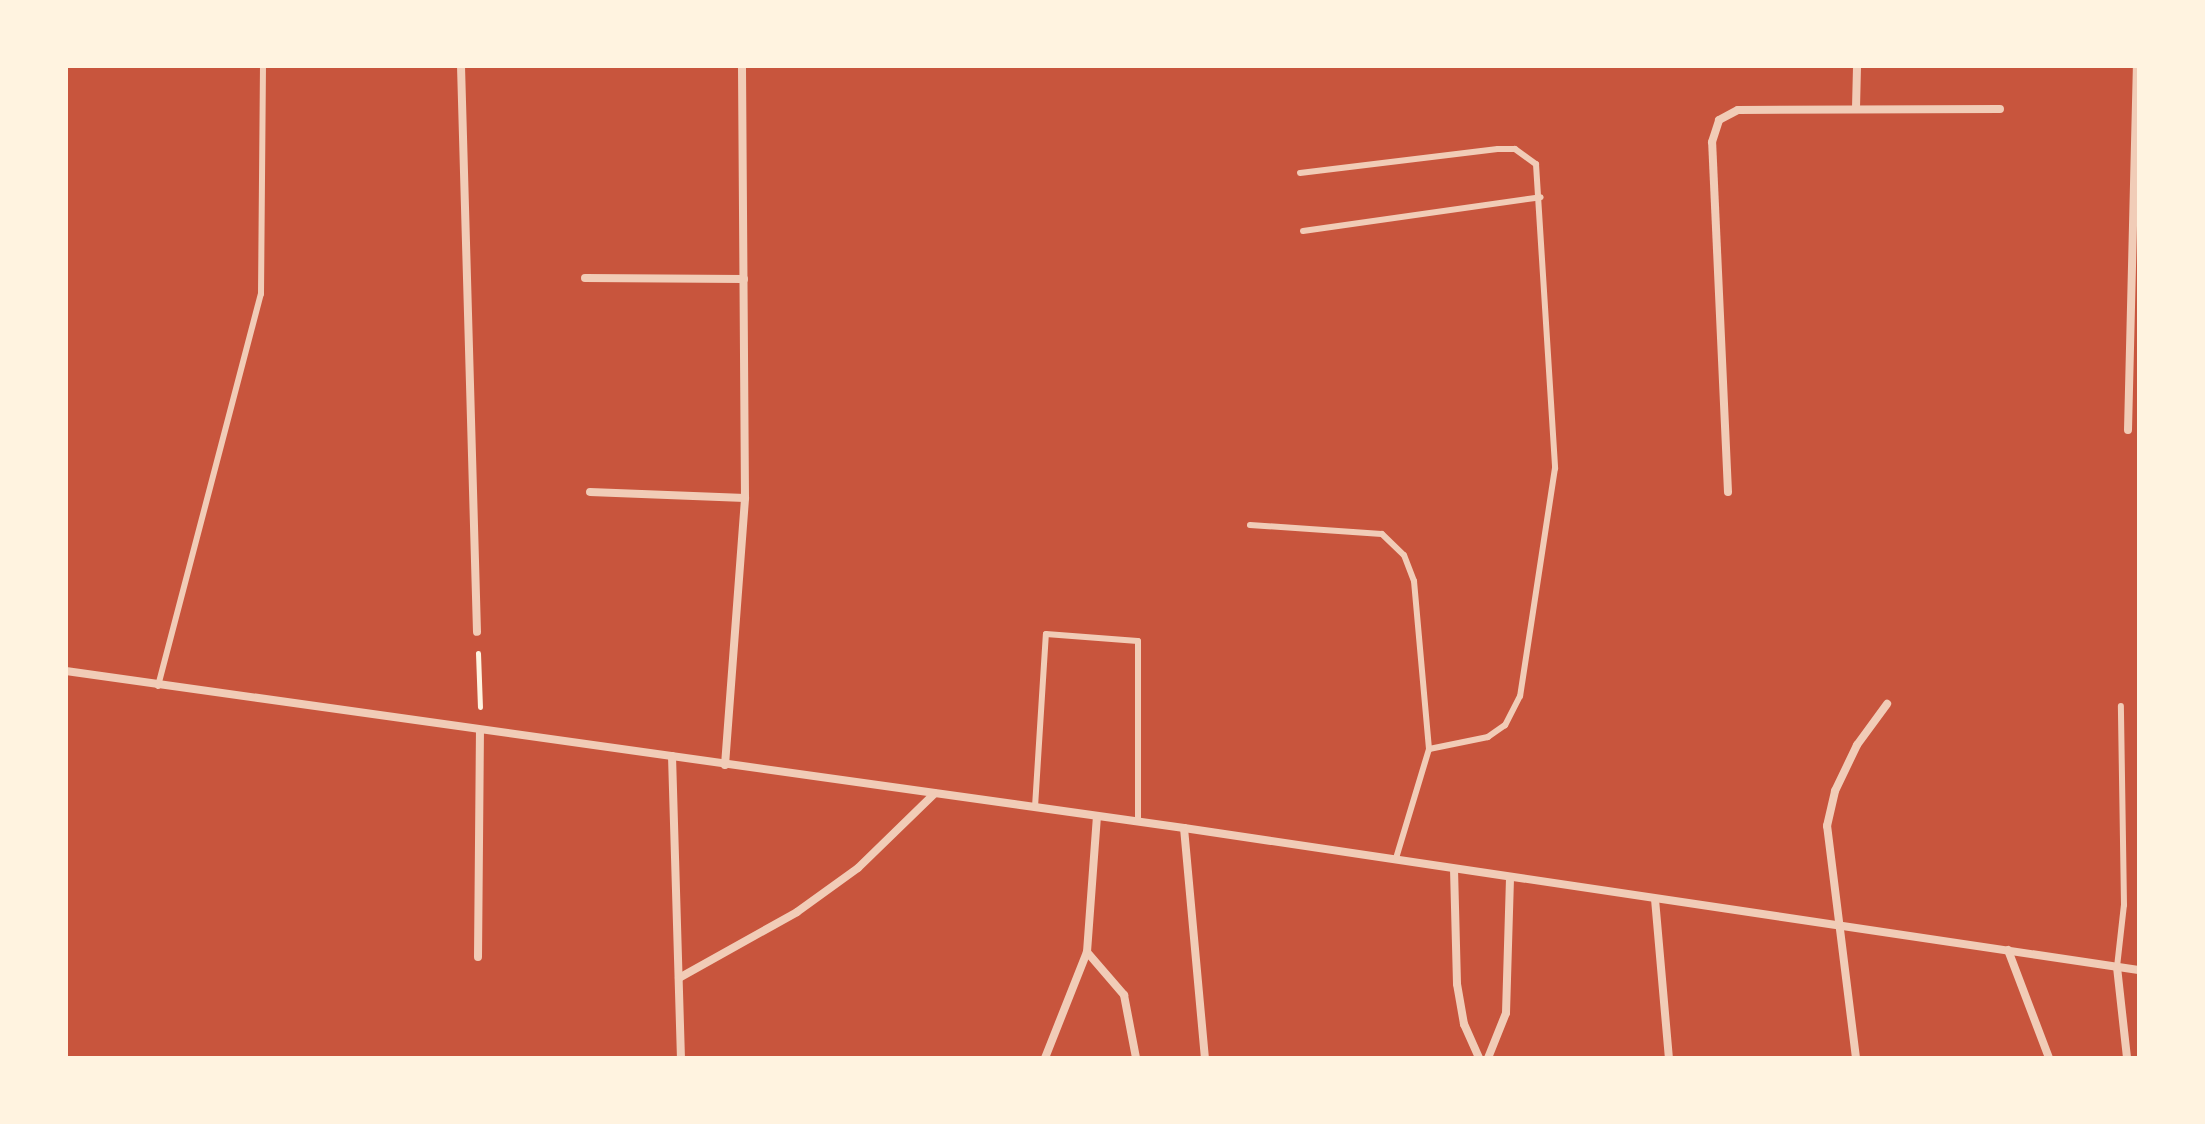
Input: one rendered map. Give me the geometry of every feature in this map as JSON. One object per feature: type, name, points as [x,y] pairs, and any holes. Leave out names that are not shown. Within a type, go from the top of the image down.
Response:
[{"type":"street","points":[[461,66],[477,632]]},
{"type":"street","points":[[725,765],[745,498],[742,66]]},
{"type":"street","points":[[1856,108],[1857,66]]},
{"type":"street","points":[[2128,430],[2137,66]]},
{"type":"street","points":[[1728,492],[1714,127],[1725,114],[1738,110],[2000,109]]},
{"type":"street","points":[[585,278],[744,279]]},
{"type":"street","points":[[590,492],[745,498]]},
{"type":"street","points":[[66,671],[1396,858],[1510,879],[2139,970]]},
{"type":"street","points":[[1856,1058],[1836,924],[1827,826],[1835,791],[1857,745],[1887,704]]},
{"type":"street","points":[[478,957],[480,731]]},
{"type":"street","points":[[672,756],[681,1058]]},
{"type":"street","points":[[679,978],[797,912],[858,868],[935,793]]},
{"type":"street","points":[[1045,1058],[1087,952],[1097,816]]},
{"type":"street","points":[[1184,828],[1205,1058]]},
{"type":"street","points":[[1454,869],[1457,984],[1464,1024],[1479,1058]]},
{"type":"street","points":[[1488,1058],[1506,1013],[1510,879]]},
{"type":"street","points":[[1655,899],[1669,1058]]},
{"type":"street","points":[[2008,950],[2049,1058]]},
{"type":"street","points":[[1087,952],[1124,995],[1136,1058]]},
{"type":"street","points":[[2117,967],[2127,1058]]},
{"type":"lane","points":[[158,686],[261,294],[263,66]]},
{"type":"lane","points":[[1300,173],[1515,149],[1536,164],[1541,197],[1555,468],[1520,696],[1505,725],[1488,737],[1429,749]]},
{"type":"lane","points":[[1303,231],[1541,197]]},
{"type":"lane","points":[[1250,525],[1382,534],[1397,542],[1414,581],[1429,749],[1396,858]]},
{"type":"lane","points":[[1035,807],[1046,634],[1138,641],[1138,822]]},
{"type":"lane","points":[[2117,967],[2124,905],[2121,706]]},
{"type":"path","points":[[477,632],[480,731]]}]
